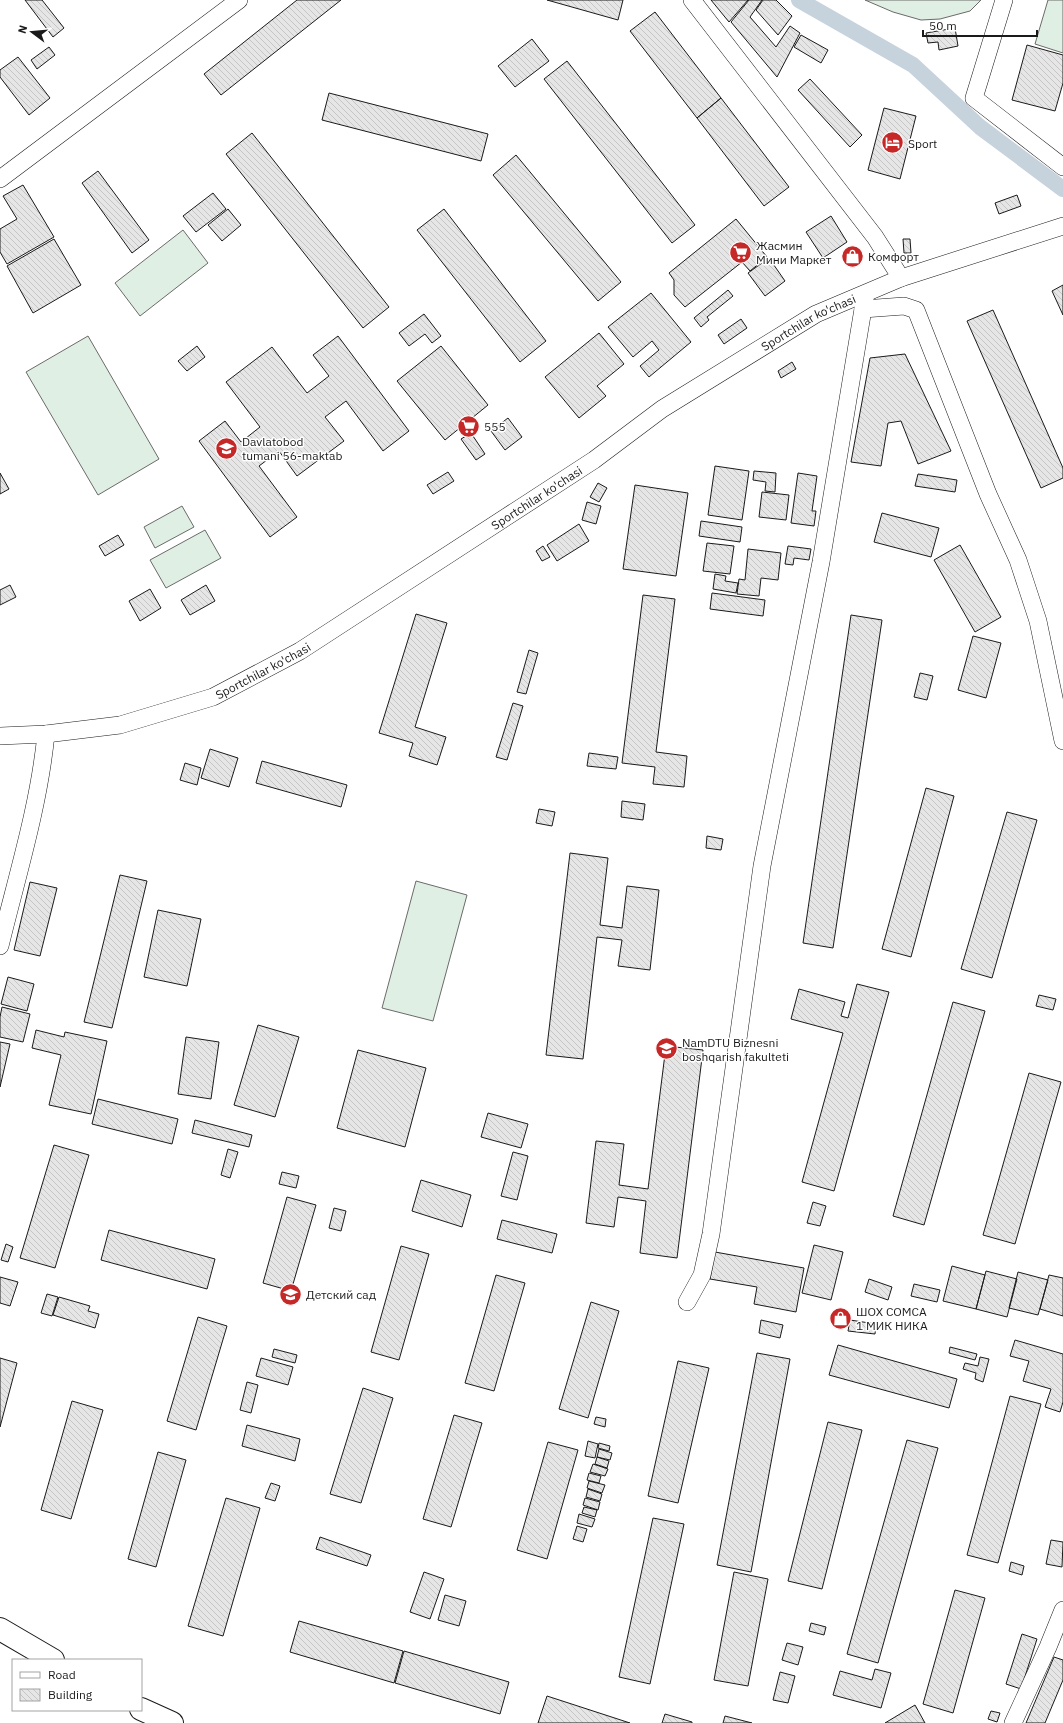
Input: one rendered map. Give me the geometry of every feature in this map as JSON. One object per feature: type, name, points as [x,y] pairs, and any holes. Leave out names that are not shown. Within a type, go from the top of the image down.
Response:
[{"type":"main road","points":[[0,1629],[52,1659]]},
{"type":"main road","points":[[142,1709],[172,1723]]},
{"type":"street","points":[[0,179],[239,0]]},
{"type":"street","points":[[692,0],[875,237],[901,278]]},
{"type":"street","points":[[1004,0],[974,98],[1063,167]]},
{"type":"street","name":"Sportchilar ko'chasi","points":[[0,736],[46,734],[120,725],[213,697],[300,651],[464,553],[594,460],[662,409],[816,314],[901,278],[1063,226]]},
{"type":"street","points":[[687,1302],[702,1275],[711,1234],[762,866],[821,562],[866,292]]},
{"type":"street","points":[[863,309],[904,306],[916,310],[988,494],[1018,560],[1038,621],[1063,741]]},
{"type":"street","points":[[0,946],[34,810],[44,757],[46,734]]},
{"type":"street","points":[[1013,1723],[1048,1647],[1063,1610]]},
{"type":"green space","points":[[865,0],[981,0],[970,11],[940,19],[921,20],[893,12]]},
{"type":"green space","points":[[1048,0],[1063,0],[1063,53],[1035,44]]},
{"type":"green space","points":[[183,230],[208,263],[140,316],[115,283]]},
{"type":"green space","points":[[88,336],[159,459],[98,495],[26,372]]},
{"type":"green space","points":[[182,506],[194,527],[155,548],[144,527]]},
{"type":"green space","points":[[205,530],[221,558],[166,588],[150,560]]},
{"type":"green space","points":[[416,881],[467,895],[433,1021],[382,1008]]},
{"type":"building","points":[[25,0],[42,0],[64,28],[53,37]]},
{"type":"building","points":[[297,0],[341,0],[221,95],[204,74]]},
{"type":"building","points":[[547,0],[623,0],[618,20]]},
{"type":"building","points":[[711,0],[748,0],[729,22]]},
{"type":"building","points":[[749,0],[762,0],[750,17],[776,47],[790,26],[800,33],[777,77],[731,22]]},
{"type":"building","points":[[763,0],[776,0],[792,16],[778,35],[756,10]]},
{"type":"building","points":[[655,12],[721,98],[697,118],[630,31]]},
{"type":"building","points":[[955,28],[958,46],[939,50],[938,42],[928,43],[926,33]]},
{"type":"building","points":[[801,35],[828,50],[821,63],[794,47]]},
{"type":"building","points":[[532,39],[549,61],[515,87],[498,66]]},
{"type":"building","points":[[1027,45],[1063,55],[1063,83],[1055,111],[1012,100]]},
{"type":"building","points":[[49,47],[55,55],[37,69],[31,60]]},
{"type":"building","points":[[18,57],[50,98],[29,115],[0,77],[0,70]]},
{"type":"building","points":[[567,61],[695,225],[672,243],[544,79]]},
{"type":"building","points":[[810,79],[862,135],[850,147],[798,90]]},
{"type":"building","points":[[329,93],[488,134],[481,161],[322,120]]},
{"type":"building","points":[[721,98],[789,187],[764,206],[697,118]]},
{"type":"building","name":"Sport","points":[[884,108],[916,116],[900,179],[868,170]]},
{"type":"building","points":[[252,133],[389,307],[363,328],[226,154]]},
{"type":"building","points":[[516,155],[621,282],[598,301],[493,175]]},
{"type":"building","points":[[98,171],[149,240],[132,253],[82,183]]},
{"type":"building","points":[[23,185],[54,237],[7,264],[0,252],[0,229],[17,219],[3,196]]},
{"type":"building","points":[[213,193],[226,209],[196,232],[183,216]]},
{"type":"building","points":[[1017,195],[1021,206],[999,214],[995,203]]},
{"type":"building","points":[[228,209],[241,225],[222,241],[208,225]]},
{"type":"building","points":[[444,209],[546,341],[520,362],[417,230]]},
{"type":"building","points":[[831,216],[847,242],[823,258],[806,232]]},
{"type":"building","points":[[736,219],[767,257],[750,271],[742,262],[685,307],[674,295],[674,280],[669,273]]},
{"type":"building","points":[[54,239],[81,285],[33,313],[7,266]]},
{"type":"building","points":[[903,239],[910,239],[911,253],[904,253]]},
{"type":"building","points":[[769,258],[785,281],[765,296],[748,273]]},
{"type":"building","points":[[1063,285],[1063,315],[1052,291]]},
{"type":"building","points":[[728,290],[733,296],[707,317],[709,320],[701,327],[694,318]]},
{"type":"building","points":[[651,293],[691,342],[649,377],[640,366],[659,350],[652,341],[633,357],[608,327]]},
{"type":"building","points":[[993,310],[1063,468],[1063,478],[1041,488],[967,321]]},
{"type":"building","points":[[424,314],[441,336],[432,343],[425,334],[409,346],[399,333]]},
{"type":"building","points":[[741,319],[747,328],[724,344],[718,335]]},
{"type":"building","points":[[599,333],[624,364],[597,386],[606,396],[579,418],[545,377]]},
{"type":"building","points":[[338,336],[409,431],[383,451],[346,401],[325,417],[344,441],[297,476],[279,451],[259,466],[297,517],[270,537],[199,441],[225,421],[241,442],[260,427],[226,382],[272,347],[307,393],[329,376],[313,355]]},
{"type":"building","points":[[197,346],[205,357],[187,371],[178,361]]},
{"type":"building","points":[[441,346],[488,405],[445,440],[397,381]]},
{"type":"building","points":[[905,354],[951,451],[918,464],[901,421],[888,423],[881,466],[851,462],[870,358]]},
{"type":"building","points":[[792,362],[796,369],[781,378],[778,371]]},
{"type":"building","points":[[508,418],[522,437],[505,450],[491,431]]},
{"type":"building","points":[[471,433],[485,454],[476,460],[461,439]]},
{"type":"building","points":[[715,466],[749,471],[742,520],[708,515]]},
{"type":"building","points":[[754,471],[776,473],[775,492],[765,491],[766,482],[753,480]]},
{"type":"building","points":[[448,472],[454,481],[433,494],[427,485]]},
{"type":"building","points":[[0,473],[9,489],[0,494]]},
{"type":"building","points":[[798,473],[817,476],[812,511],[816,511],[814,526],[791,523]]},
{"type":"building","points":[[918,474],[957,480],[955,492],[915,486]]},
{"type":"building","points":[[598,483],[607,488],[599,502],[590,497]]},
{"type":"building","points":[[635,485],[688,493],[676,576],[623,569]]},
{"type":"building","points":[[762,492],[789,495],[786,520],[759,517]]},
{"type":"building","points":[[587,502],[601,506],[596,524],[582,520]]},
{"type":"building","points":[[882,513],[939,528],[931,557],[874,542]]},
{"type":"building","points":[[701,521],[742,527],[740,542],[699,536]]},
{"type":"building","points":[[579,524],[589,541],[557,561],[547,545]]},
{"type":"building","points":[[118,535],[124,545],[105,556],[99,546]]},
{"type":"building","points":[[707,543],[734,546],[730,574],[703,571]]},
{"type":"building","points":[[960,545],[1001,617],[975,632],[934,560]]},
{"type":"building","points":[[543,546],[550,557],[542,561],[536,551]]},
{"type":"building","points":[[788,546],[811,549],[809,560],[794,558],[793,565],[785,564]]},
{"type":"building","points":[[748,549],[781,553],[778,580],[761,578],[759,596],[737,594],[739,579],[745,580]]},
{"type":"building","points":[[715,574],[726,576],[725,581],[738,583],[736,593],[713,589]]},
{"type":"building","points":[[10,585],[16,597],[0,605],[0,590]]},
{"type":"building","points":[[206,585],[215,601],[190,615],[181,600]]},
{"type":"building","points":[[150,589],[161,608],[140,621],[129,601]]},
{"type":"building","points":[[712,593],[765,600],[763,616],[710,609]]},
{"type":"building","points":[[643,595],[675,599],[656,752],[687,756],[684,787],[653,784],[655,767],[622,763]]},
{"type":"building","points":[[416,614],[447,623],[415,727],[446,737],[437,765],[409,756],[413,743],[379,733]]},
{"type":"building","points":[[851,615],[882,620],[833,948],[803,943]]},
{"type":"building","points":[[973,636],[1001,643],[986,698],[958,690]]},
{"type":"building","points":[[529,650],[538,653],[526,694],[517,692]]},
{"type":"building","points":[[920,673],[933,676],[927,700],[914,697]]},
{"type":"building","points":[[513,703],[523,706],[507,760],[496,757]]},
{"type":"building","points":[[210,749],[238,758],[229,787],[201,778]]},
{"type":"building","points":[[589,753],[618,757],[616,769],[587,766]]},
{"type":"building","points":[[262,761],[347,785],[341,807],[256,783]]},
{"type":"building","points":[[185,763],[201,768],[197,785],[180,780]]},
{"type":"building","points":[[926,788],[954,796],[911,957],[882,949]]},
{"type":"building","points":[[622,801],[645,804],[643,820],[621,817]]},
{"type":"building","points":[[539,809],[555,812],[552,826],[536,823]]},
{"type":"building","points":[[1007,812],[1037,820],[992,978],[961,969]]},
{"type":"building","points":[[707,836],[723,839],[721,850],[706,848]]},
{"type":"building","points":[[570,853],[608,858],[600,925],[622,928],[627,886],[659,890],[650,970],[618,966],[622,940],[597,937],[583,1059],[546,1055]]},
{"type":"building","points":[[120,875],[147,881],[112,1028],[84,1022]]},
{"type":"building","points":[[30,882],[57,888],[40,956],[14,950]]},
{"type":"building","points":[[158,910],[201,919],[187,986],[144,977]]},
{"type":"building","points":[[8,977],[34,984],[27,1011],[1,1004]]},
{"type":"building","points":[[857,984],[889,992],[834,1191],[802,1182],[843,1033],[791,1019],[799,989],[845,1002],[841,1016],[848,1018]]},
{"type":"building","points":[[1039,995],[1056,999],[1053,1010],[1036,1006]]},
{"type":"building","points":[[953,1002],[985,1011],[924,1225],[893,1216]]},
{"type":"building","points":[[2,1007],[30,1014],[23,1042],[0,1037],[0,1017]]},
{"type":"building","points":[[258,1025],[299,1037],[275,1117],[234,1105]]},
{"type":"building","points":[[36,1030],[64,1037],[65,1032],[107,1041],[91,1114],[49,1105],[61,1055],[32,1048]]},
{"type":"building","points":[[186,1037],[219,1042],[211,1099],[178,1094]]},
{"type":"building","points":[[0,1042],[10,1044],[0,1087]]},
{"type":"building","points":[[666,1046],[703,1050],[677,1258],[640,1253],[646,1201],[618,1197],[614,1227],[586,1223],[596,1141],[624,1144],[619,1185],[648,1189]]},
{"type":"building","points":[[358,1050],[426,1068],[405,1147],[337,1128]]},
{"type":"building","points":[[1029,1073],[1061,1082],[1015,1244],[983,1235]]},
{"type":"building","points":[[98,1099],[178,1119],[172,1144],[92,1124]]},
{"type":"building","points":[[488,1113],[528,1124],[521,1148],[481,1137]]},
{"type":"building","points":[[195,1120],[252,1135],[249,1147],[192,1133]]},
{"type":"building","points":[[54,1145],[89,1155],[55,1268],[20,1258]]},
{"type":"building","points":[[228,1149],[238,1152],[230,1178],[221,1175]]},
{"type":"building","points":[[513,1152],[528,1156],[517,1200],[501,1196]]},
{"type":"building","points":[[282,1172],[299,1176],[296,1188],[279,1184]]},
{"type":"building","points":[[421,1180],[471,1195],[462,1227],[412,1211]]},
{"type":"building","points":[[287,1197],[316,1205],[291,1291],[263,1283]]},
{"type":"building","points":[[813,1202],[826,1206],[820,1226],[807,1223]]},
{"type":"building","points":[[334,1208],[346,1211],[341,1231],[329,1228]]},
{"type":"building","points":[[502,1220],[557,1234],[552,1253],[497,1239]]},
{"type":"building","points":[[109,1230],[215,1259],[207,1289],[101,1260]]},
{"type":"building","points":[[6,1244],[13,1247],[8,1262],[1,1260]]},
{"type":"building","points":[[814,1245],[843,1252],[831,1300],[802,1293]]},
{"type":"building","points":[[401,1246],[429,1254],[399,1360],[371,1352]]},
{"type":"building","points":[[715,1252],[804,1268],[796,1312],[754,1304],[757,1287],[710,1279]]},
{"type":"building","points":[[952,1266],[985,1275],[976,1309],[943,1301]]},
{"type":"building","points":[[986,1271],[1017,1279],[1007,1317],[976,1309]]},
{"type":"building","points":[[1018,1272],[1048,1280],[1038,1315],[1009,1308]]},
{"type":"building","points":[[496,1275],[525,1283],[494,1391],[465,1383]]},
{"type":"building","points":[[1049,1275],[1063,1278],[1063,1316],[1040,1309]]},
{"type":"building","points":[[0,1277],[18,1282],[10,1306],[0,1303]]},
{"type":"building","points":[[869,1279],[892,1287],[888,1300],[865,1292]]},
{"type":"building","points":[[914,1284],[940,1290],[937,1302],[911,1296]]},
{"type":"building","points":[[47,1294],[58,1297],[52,1316],[41,1313]]},
{"type":"building","points":[[59,1297],[90,1306],[88,1311],[99,1314],[95,1328],[53,1315]]},
{"type":"building","points":[[591,1302],[619,1311],[588,1418],[559,1409]]},
{"type":"building","points":[[198,1317],[227,1326],[196,1430],[167,1421]]},
{"type":"building","points":[[761,1320],[783,1325],[780,1338],[759,1333]]},
{"type":"building","points":[[850,1320],[876,1324],[875,1334],[848,1331]]},
{"type":"building","points":[[1015,1340],[1063,1354],[1063,1402],[1060,1412],[1045,1407],[1051,1389],[1023,1381],[1029,1361],[1010,1356]]},
{"type":"building","points":[[838,1345],[957,1379],[949,1408],[829,1375]]},
{"type":"building","points":[[950,1347],[977,1354],[975,1360],[949,1353]]},
{"type":"building","points":[[274,1349],[297,1355],[295,1363],[272,1357]]},
{"type":"building","points":[[757,1353],[790,1359],[751,1572],[717,1565]]},
{"type":"building","points":[[980,1357],[989,1359],[983,1382],[975,1379],[976,1373],[963,1369],[965,1363],[978,1366]]},
{"type":"building","points":[[0,1358],[17,1363],[0,1427]]},
{"type":"building","points":[[261,1358],[293,1367],[288,1385],[256,1376]]},
{"type":"building","points":[[678,1361],[709,1368],[678,1503],[648,1496]]},
{"type":"building","points":[[247,1382],[258,1385],[251,1413],[240,1410]]},
{"type":"building","points":[[363,1388],[393,1398],[361,1503],[330,1494]]},
{"type":"building","points":[[1010,1396],[1041,1404],[998,1563],[967,1555]]},
{"type":"building","points":[[72,1401],[103,1410],[71,1519],[41,1510]]},
{"type":"building","points":[[454,1415],[482,1423],[451,1527],[423,1519]]},
{"type":"building","points":[[596,1417],[606,1419],[605,1427],[594,1424]]},
{"type":"building","points":[[828,1422],[862,1430],[822,1589],[788,1581]]},
{"type":"building","points":[[247,1425],[300,1439],[295,1461],[242,1446]]},
{"type":"building","points":[[907,1440],[938,1448],[878,1663],[847,1654]]},
{"type":"building","points":[[588,1441],[598,1444],[595,1458],[585,1456]]},
{"type":"building","points":[[548,1442],[578,1450],[547,1559],[517,1550]]},
{"type":"building","points":[[599,1443],[610,1446],[609,1451],[598,1448]]},
{"type":"building","points":[[599,1449],[612,1453],[610,1460],[597,1457]]},
{"type":"building","points":[[158,1452],[186,1460],[156,1567],[128,1559]]},
{"type":"building","points":[[597,1457],[609,1461],[607,1468],[595,1464]]},
{"type":"building","points":[[593,1464],[608,1469],[605,1476],[590,1472]]},
{"type":"building","points":[[589,1473],[601,1476],[599,1483],[587,1480]]},
{"type":"building","points":[[589,1481],[605,1485],[602,1493],[587,1488]]},
{"type":"building","points":[[271,1483],[280,1486],[275,1501],[265,1498]]},
{"type":"building","points":[[588,1489],[602,1494],[600,1501],[586,1497]]},
{"type":"building","points":[[226,1498],[260,1508],[223,1636],[188,1626]]},
{"type":"building","points":[[585,1498],[600,1502],[598,1510],[583,1505]]},
{"type":"building","points":[[584,1507],[597,1510],[595,1517],[582,1513]]},
{"type":"building","points":[[579,1514],[595,1519],[592,1527],[577,1523]]},
{"type":"building","points":[[653,1518],[684,1524],[650,1684],[619,1677]]},
{"type":"building","points":[[577,1526],[587,1529],[583,1542],[573,1539]]},
{"type":"building","points":[[320,1537],[371,1555],[367,1566],[316,1549]]},
{"type":"building","points":[[1051,1540],[1063,1542],[1062,1567],[1046,1564]]},
{"type":"building","points":[[1011,1562],[1024,1566],[1022,1575],[1009,1571]]},
{"type":"building","points":[[424,1572],[444,1579],[430,1619],[410,1612]]},
{"type":"building","points":[[734,1572],[768,1579],[748,1686],[714,1680]]},
{"type":"building","points":[[955,1590],[985,1598],[953,1713],[923,1704]]},
{"type":"building","points":[[445,1595],[466,1601],[459,1626],[438,1620]]},
{"type":"building","points":[[299,1621],[403,1651],[394,1683],[290,1652]]},
{"type":"building","points":[[811,1623],[826,1627],[824,1635],[809,1631]]},
{"type":"building","points":[[1022,1634],[1037,1639],[1021,1689],[1006,1684]]},
{"type":"building","points":[[787,1643],[803,1647],[798,1665],[782,1660]]},
{"type":"building","points":[[404,1651],[509,1682],[500,1714],[395,1683]]},
{"type":"building","points":[[1054,1657],[1063,1660],[1063,1680],[1045,1723],[1026,1723]]},
{"type":"building","points":[[875,1669],[891,1673],[881,1708],[833,1695],[840,1671],[872,1680]]},
{"type":"building","points":[[780,1672],[795,1676],[788,1703],[773,1700]]},
{"type":"building","points":[[547,1696],[630,1723],[538,1723]]},
{"type":"building","points":[[915,1705],[925,1723],[885,1723]]},
{"type":"building","points":[[991,1711],[1000,1713],[997,1722],[988,1719]]},
{"type":"building","points":[[665,1714],[692,1722],[692,1723],[662,1723]]},
{"type":"building","points":[[725,1716],[752,1723],[723,1723]]},
{"type":"waterway","points":[[799,0],[913,65],[980,127],[1063,189]]},
{"type":"place","name":"Sport","points":[[892,143]]},
{"type":"place","name":"Жасмин Мини Маркет","points":[[740,252]]},
{"type":"place","name":"Комфорт","points":[[853,256]]},
{"type":"place","name":"555","points":[[469,426]]},
{"type":"place","name":"Davlatobod tumani 56-maktab","points":[[226,448]]},
{"type":"place","name":"NamDTU Biznesni boshqarish fakulteti","points":[[666,1049]]},
{"type":"place","name":"Детский сад","points":[[290,1294]]},
{"type":"place","name":"ШОХ СОМСА 1 МИК НИКА","points":[[841,1318]]}]
